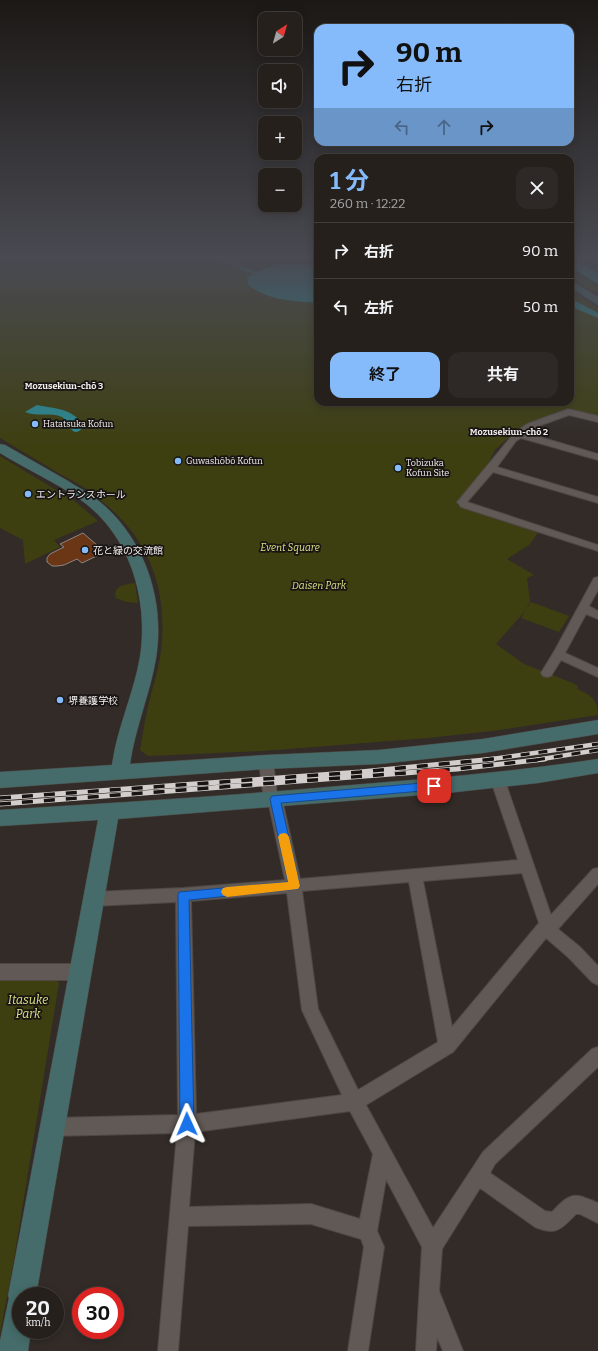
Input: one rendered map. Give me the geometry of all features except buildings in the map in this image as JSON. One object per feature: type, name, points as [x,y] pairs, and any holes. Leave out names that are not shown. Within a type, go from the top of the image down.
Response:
[{"type":"street","points":[[598,419],[568,412],[535,423],[518,434],[462,502],[464,505],[598,548]]},
{"type":"street","points":[[518,434],[598,457]]},
{"type":"street","points":[[0,448],[86,498],[106,516],[122,535],[141,567],[150,601],[150,641],[142,686],[121,758],[120,771]]},
{"type":"street","points":[[491,468],[598,500]]},
{"type":"street","points":[[547,674],[560,655],[598,580]]},
{"type":"street","points":[[583,608],[598,615]]},
{"type":"street","points":[[560,655],[598,673]]},
{"type":"street","points":[[0,780],[120,771],[379,756],[475,747],[598,727]]},
{"type":"street","points":[[266,762],[273,800],[294,886],[310,1010],[354,1102],[432,1246]]},
{"type":"street","points":[[0,818],[273,800],[498,780],[552,774],[598,766]]},
{"type":"street","points":[[498,780],[548,928],[598,977]]},
{"type":"street","points":[[24,1287],[78,972],[109,812]]},
{"type":"street","points":[[93,899],[183,895],[526,866]]},
{"type":"street","points":[[52,1127],[187,1124],[354,1102],[447,1046],[548,928],[598,874]]},
{"type":"street","points":[[415,876],[447,1046]]},
{"type":"street","points":[[168,1351],[187,1124],[183,895]]},
{"type":"street","points":[[0,972],[78,972]]},
{"type":"street","points":[[426,1351],[432,1246],[488,1158],[598,1055]]},
{"type":"street","points":[[358,1351],[374,1247],[367,1231],[382,1154]]},
{"type":"street","points":[[477,1175],[542,1220],[555,1222],[572,1205],[580,1205],[598,1213]]},
{"type":"street","points":[[179,1217],[312,1214],[367,1231]]},
{"type":"street","points":[[429,1290],[452,1351]]},
{"type":"street","points":[[13,1351],[15,1339]]},
{"type":"green space","name":"Daisen Park","points":[[0,320],[314,320],[314,406],[574,406],[574,320],[598,320],[598,417],[566,409],[519,428],[495,450],[487,466],[457,505],[538,533],[529,545],[507,559],[534,575],[527,578],[530,602],[525,611],[496,644],[524,664],[578,686],[577,689],[586,693],[595,701],[598,715],[500,730],[428,738],[263,751],[148,756],[140,750],[146,714],[157,672],[162,640],[160,598],[156,579],[149,560],[140,543],[128,527],[94,494],[0,438]]},
{"type":"green space","points":[[0,456],[76,502],[98,521],[54,540],[60,547],[25,564],[23,540],[0,528]]},
{"type":"green space","points":[[135,583],[138,603],[126,602],[116,598],[115,594],[118,588]]},
{"type":"green space","points":[[531,602],[569,616],[559,632],[521,618]]},
{"type":"green space","name":"Itasuke Park","points":[[0,979],[55,979],[59,983],[13,1265],[0,1334]]},
{"type":"water","points":[[37,405],[69,412],[84,426],[76,432],[71,429],[62,417],[25,412]]},
{"type":"railway","points":[[488,760],[598,744]]},
{"type":"railway","points":[[536,760],[598,750]]},
{"type":"railway","points":[[488,760],[494,759]]},
{"type":"railway","points":[[0,804],[457,769],[545,759]]},
{"type":"railway","points":[[0,798],[360,772],[488,760]]},
{"type":"slow traffic","points":[[227,892],[294,886],[284,837]]},
{"type":"place","name":"Hatatsuka Kofun","points":[[35,424]]},
{"type":"place","name":"Guwashōbō Kofun","points":[[178,461]]},
{"type":"place","name":"Tobizuka Kofun Site","points":[[398,468]]},
{"type":"place","name":"エントランスホール","points":[[28,494]]},
{"type":"place","name":"花と緑の交流館","points":[[85,550]]},
{"type":"place","name":"堺養護学校","points":[[60,700]]},
{"type":"district","name":"Mozusekiun-chō 3","points":[[64,386]]},
{"type":"district","name":"Mozusekiun-chō 2","points":[[509,432]]},
{"type":"route","points":[[187,1124],[183,895],[294,886],[275,799],[434,786]]},
{"type":"park label","name":"Event Square","points":[[290,547]]}]
